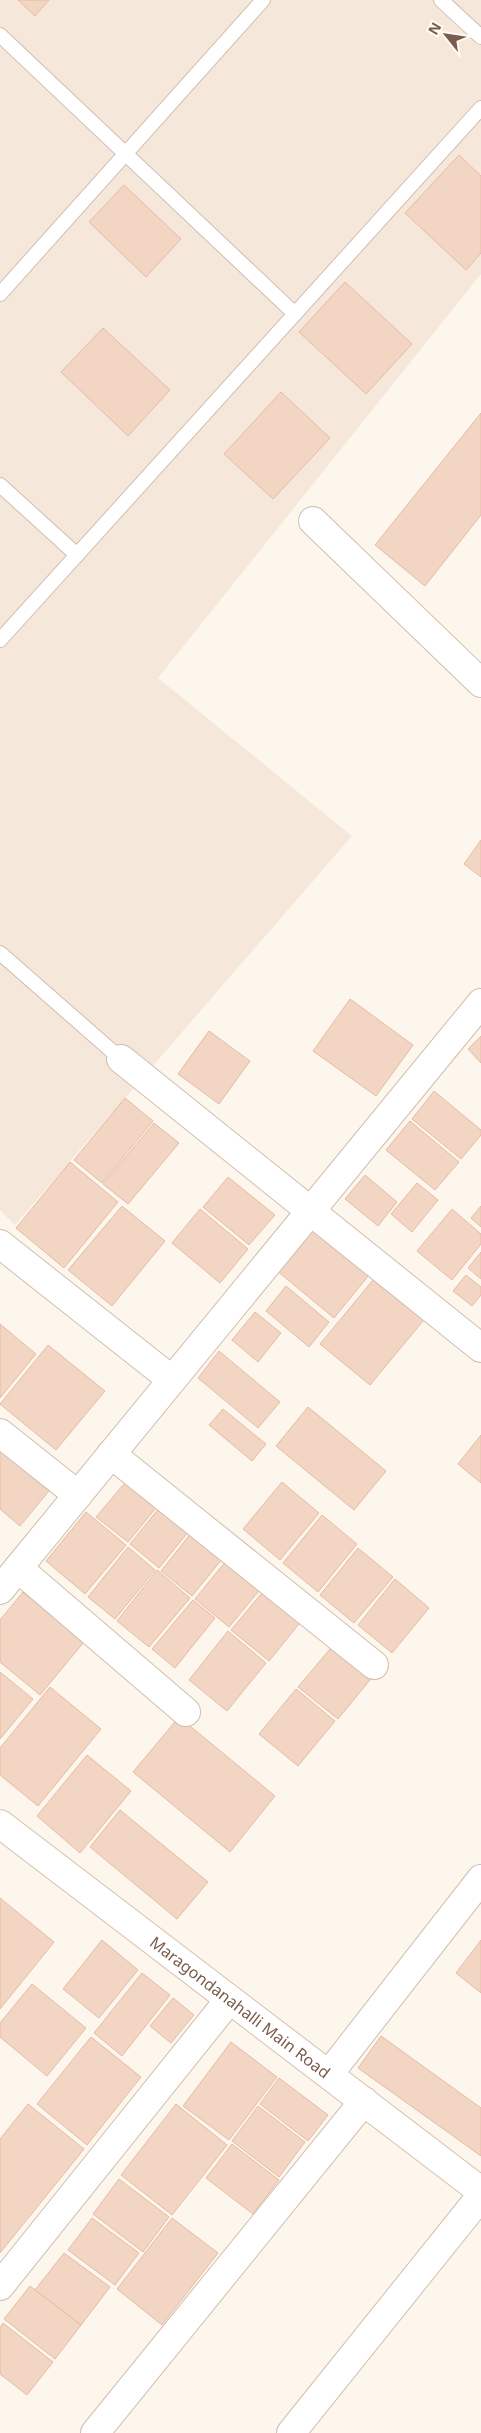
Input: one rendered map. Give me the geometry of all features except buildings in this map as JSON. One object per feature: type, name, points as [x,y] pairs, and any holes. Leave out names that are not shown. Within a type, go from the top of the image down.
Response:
[{"type":"street","points":[[313,521],[481,683]]},
{"type":"street","points":[[0,1590],[481,1003]]},
{"type":"street","points":[[120,1058],[481,1348]]},
{"type":"street","points":[[0,1244],[172,1380]]},
{"type":"street","points":[[0,1433],[78,1495]]},
{"type":"street","points":[[111,1454],[374,1665]]},
{"type":"street","points":[[18,1568],[186,1712]]},
{"type":"street","name":"Maragondanahalli Main Road","points":[[0,1824],[481,2191]]},
{"type":"street","points":[[329,2074],[481,1879]]},
{"type":"street","points":[[0,2286],[229,2000]]},
{"type":"street","points":[[95,2433],[364,2101]]},
{"type":"street","points":[[291,2433],[481,2196]]},
{"type":"lane","points":[[0,294],[263,0]]},
{"type":"lane","points":[[440,0],[481,37]]},
{"type":"lane","points":[[0,35],[295,314]]},
{"type":"lane","points":[[0,640],[481,108]]},
{"type":"lane","points":[[0,485],[77,555]]},
{"type":"lane","points":[[0,953],[120,1058]]},
{"type":"shaded area","points":[[0,0],[481,0],[481,274],[158,678],[352,836],[15,1225],[0,1210]]}]
